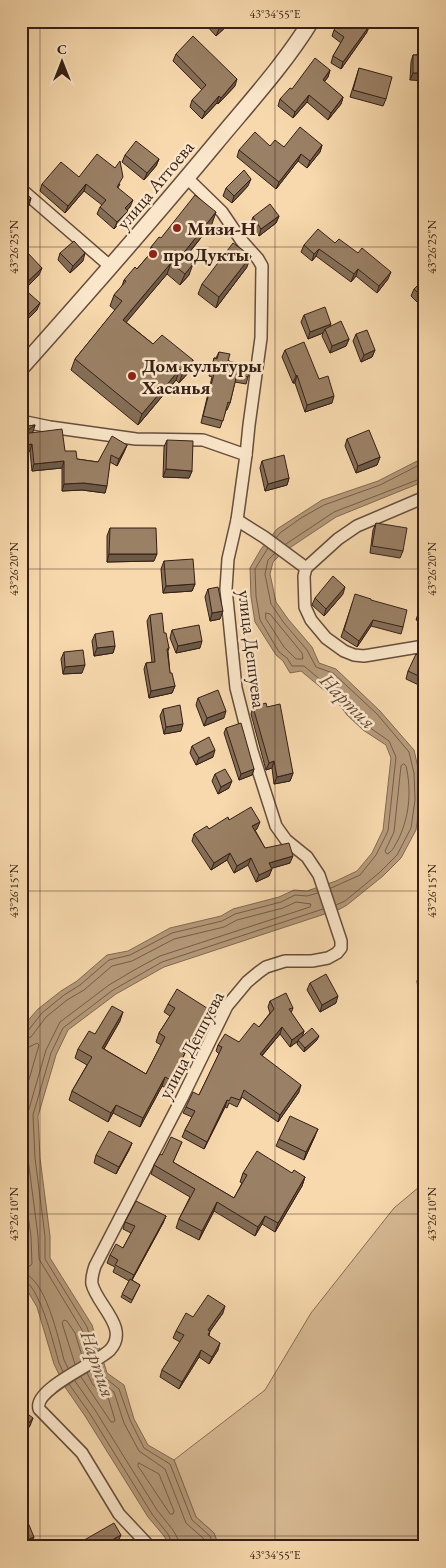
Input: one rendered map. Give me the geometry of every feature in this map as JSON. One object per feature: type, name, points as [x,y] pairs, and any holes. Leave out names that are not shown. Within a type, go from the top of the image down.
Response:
[{"type":"street","name":"улица Аттоева","points":[[21,368],[111,267],[186,178],[287,57],[311,21]]},
{"type":"street","name":"улица Деппуева","points":[[150,1547],[119,1514],[82,1453],[39,1408],[39,1400],[53,1386],[111,1349],[116,1330],[113,1320],[100,1303],[91,1277],[227,1006],[247,982],[266,967],[285,962],[312,961],[328,958],[337,953],[341,948],[339,931],[319,874],[301,851],[286,840],[276,826],[252,751],[236,688],[226,589],[228,559],[237,520],[248,425],[261,338],[262,266],[222,212],[186,178]]},
{"type":"street","points":[[21,189],[111,267]]},
{"type":"street","points":[[21,421],[136,439],[203,440],[246,455]]},
{"type":"street","points":[[425,497],[357,526],[306,568],[304,576],[306,607],[310,620],[326,638],[344,651],[364,656],[418,647],[425,648]]},
{"type":"street","points":[[237,520],[306,568]]},
{"type":"shaded area","points":[[425,1182],[425,1547],[219,1547],[214,1533],[196,1517],[174,1460],[265,1390],[311,1313],[394,1208]]},
{"type":"water","name":"Нартия","points":[[425,457],[425,481],[336,517],[282,553],[273,562],[270,574],[276,602],[312,647],[319,663],[336,669],[380,711],[414,750],[419,772],[420,800],[416,830],[401,858],[383,876],[340,909],[164,967],[116,994],[68,1030],[56,1055],[38,1116],[40,1158],[50,1236],[50,1258],[92,1325],[107,1373],[124,1385],[134,1419],[148,1445],[174,1460],[196,1517],[214,1533],[219,1547],[170,1547],[164,1536],[148,1517],[65,1387],[54,1364],[37,1307],[21,1280],[21,1039],[24,1025],[38,1009],[77,981],[107,955],[128,951],[170,928],[221,916],[233,909],[279,897],[294,890],[307,891],[336,881],[357,871],[372,853],[383,830],[391,758],[386,745],[363,730],[347,715],[336,700],[301,671],[290,673],[283,661],[276,655],[255,622],[251,597],[250,568],[261,549],[277,529],[322,500],[378,481]]},
{"type":"building","points":[[212,21],[227,21],[219,29]]},
{"type":"building","points":[[340,21],[345,23],[347,21],[364,21],[370,25],[343,62],[333,56],[344,37],[334,30]]},
{"type":"building","points":[[193,36],[237,79],[221,98],[219,96],[205,112],[192,100],[206,85],[176,54]]},
{"type":"building","points":[[419,48],[425,48],[425,73],[413,73],[413,55],[419,55]]},
{"type":"building","points":[[315,58],[330,70],[323,80],[343,97],[331,113],[309,95],[295,112],[280,99],[290,88],[292,89]]},
{"type":"building","points":[[359,68],[392,77],[386,99],[353,90]]},
{"type":"building","points":[[300,127],[322,145],[310,161],[301,154],[279,182],[239,150],[255,132],[270,146],[275,140],[284,147]]},
{"type":"building","points":[[136,141],[159,159],[147,173],[125,155]]},
{"type":"building","points":[[97,154],[115,168],[120,161],[123,177],[117,187],[133,200],[125,208],[128,211],[117,222],[100,207],[106,200],[86,184],[68,206],[42,184],[61,162],[79,177]]},
{"type":"building","points":[[244,170],[251,179],[234,196],[226,188]]},
{"type":"building","points":[[21,189],[31,198],[21,210]]},
{"type":"building","points":[[195,195],[216,212],[182,255],[193,264],[185,274],[171,263],[123,320],[153,344],[162,335],[193,360],[183,372],[180,369],[142,414],[75,359],[122,301],[114,295],[126,281],[124,280],[135,267],[137,269],[154,249],[151,247],[159,237],[161,238]]},
{"type":"building","points":[[270,204],[279,216],[261,229],[253,217]]},
{"type":"building","points":[[318,229],[335,243],[339,239],[358,253],[362,248],[391,272],[379,286],[358,269],[354,274],[319,249],[314,254],[304,245]]},
{"type":"building","points":[[74,241],[85,253],[73,266],[60,253]]},
{"type":"building","points":[[233,243],[251,256],[219,297],[202,284]]},
{"type":"building","points":[[26,251],[42,268],[22,287],[40,303],[21,322],[21,256]]},
{"type":"building","points":[[425,279],[425,300],[414,289]]},
{"type":"building","points":[[325,307],[331,324],[310,332],[304,315]]},
{"type":"building","points":[[341,321],[349,339],[332,346],[325,329]]},
{"type":"building","points":[[367,330],[375,350],[364,355],[356,334]]},
{"type":"building","points":[[304,342],[319,379],[328,376],[334,396],[307,405],[297,375],[285,350]]},
{"type":"building","points":[[219,352],[230,354],[228,361],[251,366],[248,377],[237,374],[230,403],[228,402],[223,421],[203,416],[215,370],[212,369],[214,358],[217,359]]},
{"type":"building","points":[[35,425],[22,434],[62,429],[65,451],[76,451],[77,459],[98,462],[112,436],[127,445],[119,459],[111,455],[107,486],[84,483],[64,484],[64,461],[34,464],[32,444],[23,446],[21,427]]},
{"type":"building","points":[[369,430],[380,457],[358,466],[347,439]]},
{"type":"building","points":[[167,440],[193,441],[192,471],[166,469]]},
{"type":"building","points":[[284,455],[289,478],[268,484],[262,461]]},
{"type":"building","points":[[376,523],[407,528],[403,551],[372,546]]},
{"type":"building","points":[[110,528],[156,528],[157,554],[109,554]]},
{"type":"building","points":[[193,559],[195,584],[166,586],[164,561]]},
{"type":"building","points":[[333,576],[345,587],[326,609],[315,598]]},
{"type":"building","points":[[218,587],[223,611],[212,613],[208,589]]},
{"type":"building","points":[[425,592],[425,615],[419,613]]},
{"type":"building","points":[[355,594],[407,610],[403,627],[373,620],[359,641],[344,630]]},
{"type":"building","points":[[162,613],[164,633],[166,633],[169,648],[167,649],[170,673],[172,673],[175,686],[151,691],[146,663],[155,662],[150,615]]},
{"type":"building","points":[[199,625],[202,641],[178,646],[172,630]]},
{"type":"building","points":[[113,631],[115,646],[97,648],[95,634]]},
{"type":"building","points":[[83,650],[85,665],[65,667],[64,652]]},
{"type":"building","points":[[416,654],[425,659],[425,679],[408,671]]},
{"type":"building","points":[[218,690],[226,711],[207,718],[198,698]]},
{"type":"building","points":[[266,703],[267,707],[280,704],[293,773],[277,777],[274,761],[269,763],[253,707]]},
{"type":"building","points":[[180,705],[183,724],[166,727],[163,709]]},
{"type":"building","points":[[241,723],[254,769],[241,774],[226,728]]},
{"type":"building","points":[[209,737],[215,750],[199,758],[192,746]]},
{"type":"building","points":[[225,769],[232,781],[221,787],[215,774]]},
{"type":"building","points":[[251,807],[260,822],[252,826],[265,848],[289,843],[293,856],[269,863],[272,869],[259,875],[251,858],[237,866],[230,853],[214,863],[194,834],[207,826],[209,829],[228,817],[229,820]]},
{"type":"building","points":[[425,973],[425,989],[422,990],[420,974]]},
{"type":"building","points":[[326,974],[338,996],[322,1005],[310,983]]},
{"type":"building","points":[[177,989],[210,1010],[182,1052],[185,1053],[171,1080],[165,1077],[143,1118],[116,1105],[111,1113],[72,1091],[92,1057],[78,1049],[89,1031],[95,1034],[112,1006],[123,1012],[102,1048],[146,1074],[165,1037],[159,1033],[175,1008],[168,1004]]},
{"type":"building","points":[[286,993],[293,1008],[289,1009],[304,1031],[292,1040],[282,1027],[260,1054],[301,1085],[280,1115],[244,1090],[240,1100],[231,1097],[229,1101],[227,1100],[207,1142],[185,1130],[195,1111],[186,1107],[193,1092],[199,1095],[222,1047],[218,1045],[225,1034],[239,1042],[254,1023],[259,1027],[274,1009],[270,1001]]},
{"type":"building","points":[[312,1028],[319,1036],[305,1048],[298,1040]]},
{"type":"building","points":[[290,1116],[318,1129],[306,1152],[279,1139]]},
{"type":"building","points":[[109,1131],[132,1143],[119,1167],[96,1155]]},
{"type":"building","points":[[171,1137],[182,1142],[173,1162],[234,1198],[247,1175],[243,1173],[257,1151],[292,1173],[294,1170],[305,1177],[278,1223],[265,1216],[258,1227],[217,1202],[202,1231],[179,1219],[195,1189],[154,1165],[160,1154],[162,1155]]},
{"type":"building","points":[[136,1201],[166,1216],[134,1275],[115,1265],[118,1260],[110,1255],[116,1244],[123,1248],[135,1226],[125,1222]]},
{"type":"building","points":[[130,1279],[140,1285],[132,1300],[122,1294]]},
{"type":"building","points":[[208,1295],[225,1306],[208,1330],[210,1331],[208,1335],[220,1343],[212,1357],[201,1350],[182,1382],[162,1370],[184,1335],[176,1331],[186,1313],[193,1317]]},
{"type":"building","points":[[21,1409],[33,1418],[21,1432]]},
{"type":"building","points":[[24,1513],[34,1537],[21,1542],[21,1514]]},
{"type":"building","points":[[114,1523],[121,1535],[99,1547],[72,1547]]},
{"type":"place","name":"Мизи-Н","points":[[177,228]]},
{"type":"place","name":"проДукты","points":[[153,254]]},
{"type":"place","name":"Дом культуры Хасанья","points":[[132,376]]}]
